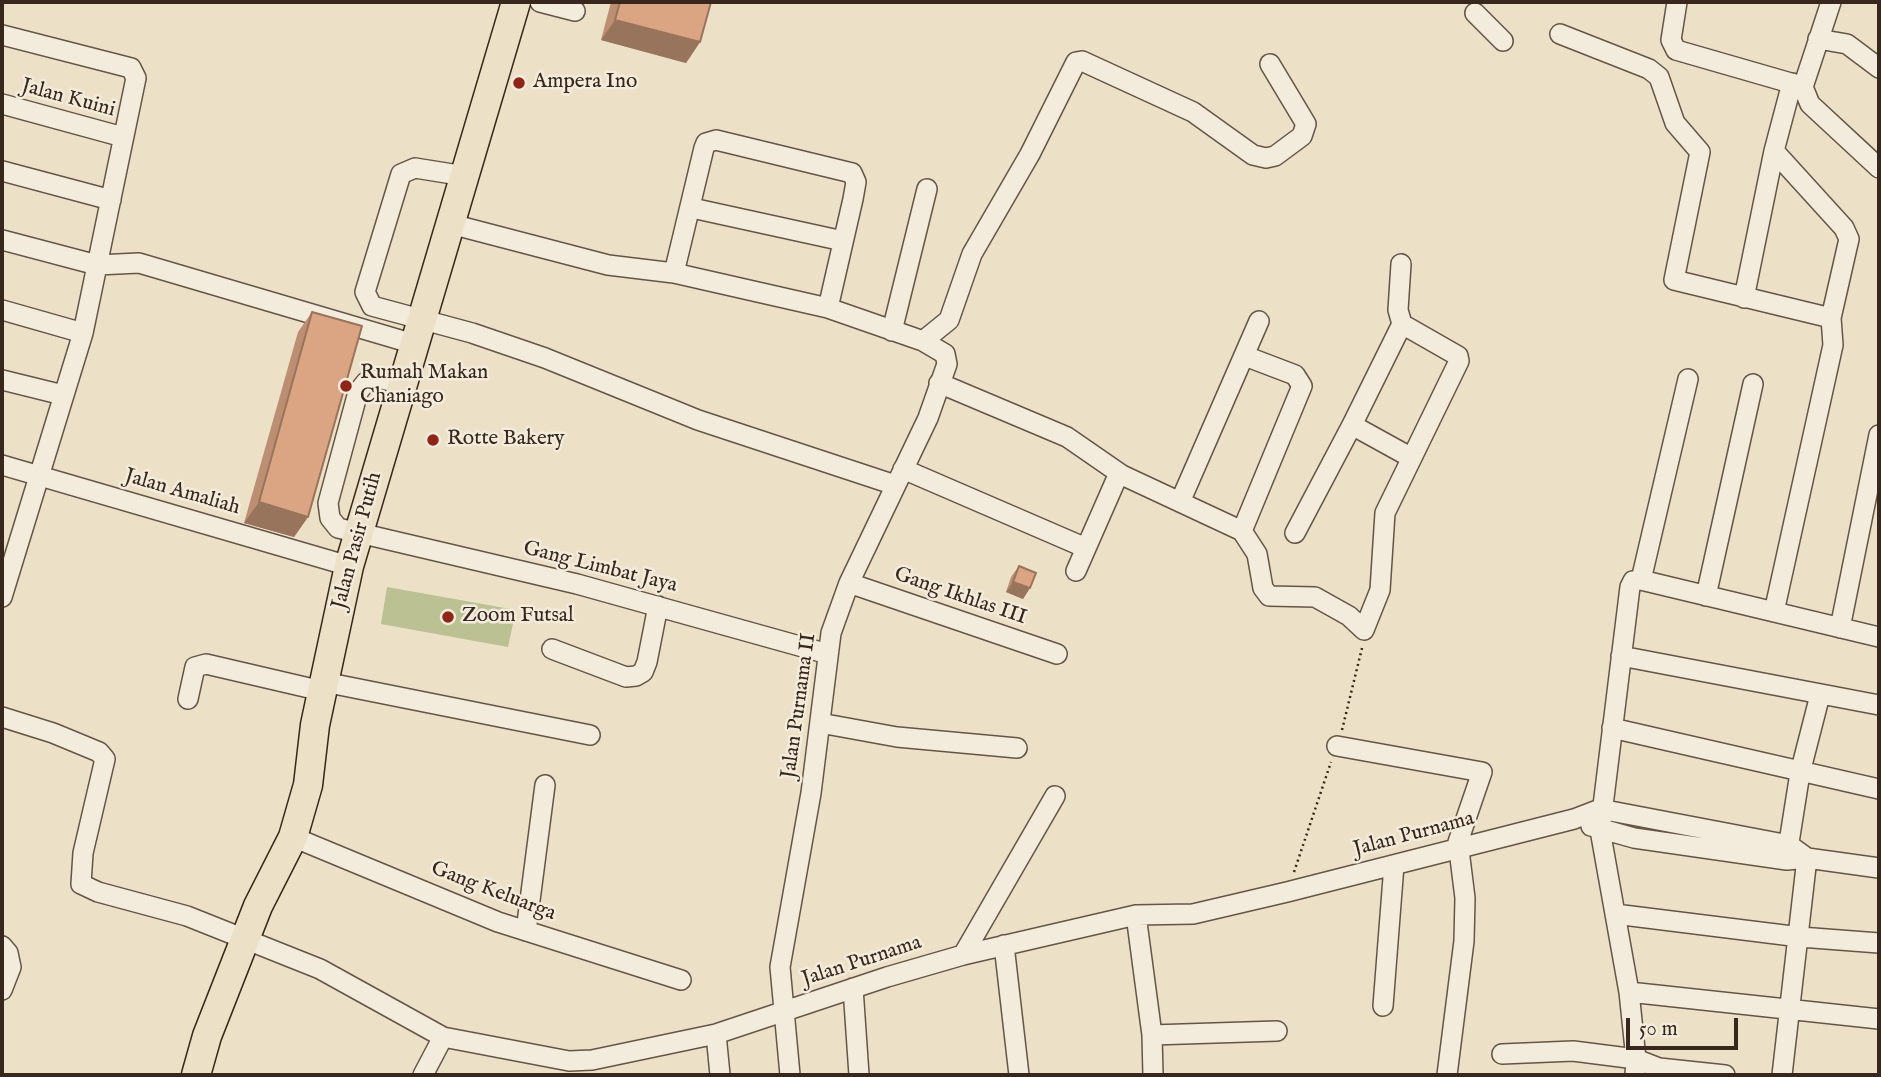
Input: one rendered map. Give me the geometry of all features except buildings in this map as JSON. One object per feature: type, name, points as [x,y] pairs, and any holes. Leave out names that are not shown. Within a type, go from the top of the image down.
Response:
[{"type":"highway","name":"Jalan Pasir Putih","points":[[196,1075],[207,1036],[245,939],[293,837],[308,785],[323,687],[349,566],[516,2]]},
{"type":"street","points":[[540,2],[575,11]]},
{"type":"street","points":[[1676,2],[1671,40],[1676,50],[1797,85],[1810,104],[1879,168]]},
{"type":"street","points":[[1744,298],[1774,151],[1831,2]]},
{"type":"street","points":[[1473,5],[1503,41]]},
{"type":"street","points":[[1560,34],[1649,69],[1659,77],[1675,123],[1700,152],[1674,280],[1831,318]]},
{"type":"street","points":[[2,35],[131,68],[136,78],[83,333],[40,476],[7,561],[2,597]]},
{"type":"street","points":[[1818,39],[1847,44],[1879,68]]},
{"type":"street","points":[[1649,69],[1676,50]]},
{"type":"street","points":[[923,341],[949,320],[972,254],[1037,142],[1076,62],[1083,61],[1193,112],[1253,155],[1266,158],[1275,156],[1302,136],[1306,124],[1270,64]]},
{"type":"street","name":"Jalan Kuini","points":[[2,104],[123,137]]},
{"type":"street","points":[[674,273],[692,208],[704,148],[706,143],[716,140],[852,173],[856,182],[828,309]]},
{"type":"street","points":[[1774,151],[1847,233],[1849,239],[1831,318],[1833,345],[1774,612]]},
{"type":"street","points":[[419,332],[377,309],[367,300],[365,292],[401,174],[415,168],[465,176]]},
{"type":"street","points":[[2,171],[111,200]]},
{"type":"street","points":[[892,331],[927,189]]},
{"type":"street","points":[[692,208],[843,241]]},
{"type":"street","name":"Jalan Purnama II","points":[[451,224],[608,265],[674,273],[828,309],[923,341],[945,354],[947,364],[928,418],[849,583],[831,633],[795,895],[780,967],[782,1012],[790,1075]]},
{"type":"street","points":[[2,240],[97,265],[139,263],[419,332],[472,333],[545,358],[698,420],[899,477],[1086,548]]},
{"type":"street","points":[[1295,533],[1402,324],[1398,310],[1401,264]]},
{"type":"street","points":[[2,310],[83,333]]},
{"type":"street","points":[[1180,502],[1259,321]]},
{"type":"street","points":[[939,383],[1067,437],[1119,473],[1242,531],[1257,554],[1263,587],[1269,596],[1315,597],[1349,617],[1364,630],[1380,590],[1385,513],[1459,361],[1458,356],[1402,324]]},
{"type":"street","points":[[1242,531],[1302,386],[1295,375],[1245,356]]},
{"type":"street","name":"Gang Limbat Jaya","points":[[401,384],[383,379],[366,382],[358,392],[328,503],[333,523],[338,528],[658,606],[828,654]]},
{"type":"street","points":[[1641,580],[1688,379]]},
{"type":"street","points":[[2,380],[63,396]]},
{"type":"street","points":[[1706,596],[1753,384]]},
{"type":"street","points":[[1352,425],[1410,457]]},
{"type":"street","points":[[1840,628],[1879,435]]},
{"type":"street","name":"Jalan Amaliah","points":[[2,466],[349,566]]},
{"type":"street","points":[[1076,571],[1119,473]]},
{"type":"street","points":[[1635,1067],[1629,992],[1600,830],[1600,809],[1630,587],[1633,581],[1641,580],[1879,637]]},
{"type":"street","name":"Gang Ikhlas III","points":[[849,583],[1057,654]]},
{"type":"street","points":[[552,649],[626,677],[636,676],[643,672],[647,662],[658,606]]},
{"type":"street","points":[[1621,656],[1879,705]]},
{"type":"street","points":[[188,699],[195,667],[206,664],[590,735]]},
{"type":"street","points":[[1788,853],[1800,773],[1820,695]]},
{"type":"street","name":"Jalan Purnama","points":[[2,717],[65,738],[99,752],[105,759],[83,853],[81,884],[98,892],[187,916],[320,969],[443,1037],[569,1061],[592,1060],[716,1034],[963,955],[1136,915],[1192,914],[1574,819],[1600,809]]},
{"type":"street","points":[[820,723],[897,737],[1017,748]]},
{"type":"street","points":[[1612,728],[1879,789]]},
{"type":"street","points":[[1337,746],[1482,772],[1458,848],[1465,898],[1464,941],[1447,1075]]},
{"type":"street","points":[[526,931],[545,785]]},
{"type":"street","points":[[963,955],[1055,796]]},
{"type":"street","points":[[1600,809],[1807,858],[1879,868]]},
{"type":"street","points":[[1574,819],[1600,830],[1634,838],[1788,853]]},
{"type":"street","name":"Gang Keluarga","points":[[293,837],[526,931],[681,981]]},
{"type":"street","points":[[1782,1075],[1807,858]]},
{"type":"street","points":[[1383,1006],[1394,865]]},
{"type":"street","points":[[1615,914],[1800,937],[1879,943]]},
{"type":"street","points":[[1136,915],[1152,1035],[1153,1075]]},
{"type":"street","points":[[1004,945],[1019,1075]]},
{"type":"street","points":[[2,946],[8,953],[11,967],[2,990]]},
{"type":"street","points":[[853,988],[859,1075]]},
{"type":"street","points":[[1629,992],[1879,1019]]},
{"type":"street","points":[[1152,1035],[1277,1031]]},
{"type":"street","points":[[716,1034],[720,1075]]},
{"type":"street","points":[[423,1075],[443,1037]]},
{"type":"street","points":[[1502,1054],[1573,1051],[1635,1067],[1725,1075]]},
{"type":"green space","name":"Zoom Futsal","points":[[387,587],[516,610],[508,647],[381,624]]},
{"type":"place","name":"Ampera Ino","points":[[519,83]]},
{"type":"place","name":"Rumah Makan Chaniago","points":[[346,386]]},
{"type":"place","name":"Rotte Bakery","points":[[433,440]]},
{"type":"place","name":"Zoom Futsal","points":[[448,617]]}]
